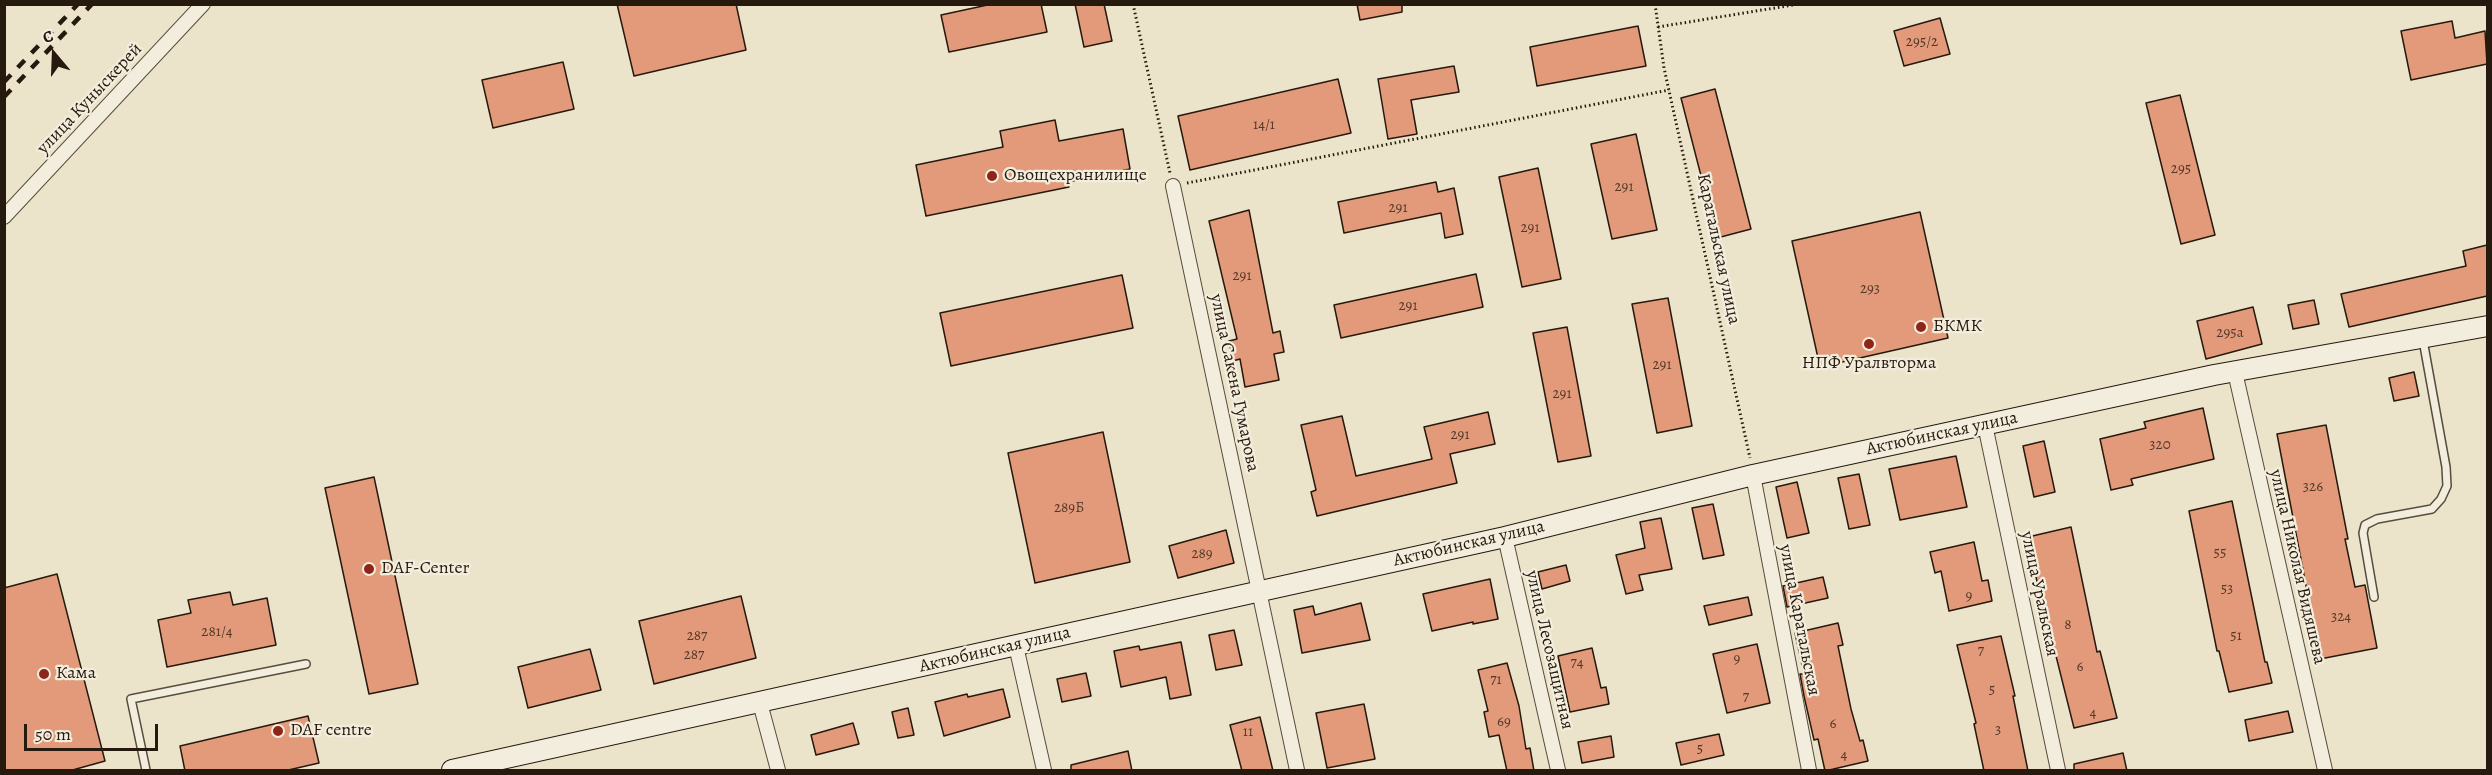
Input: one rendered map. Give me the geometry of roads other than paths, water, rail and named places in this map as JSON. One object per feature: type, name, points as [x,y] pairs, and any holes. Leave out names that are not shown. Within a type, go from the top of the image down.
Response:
[{"type":"street","name":"улица Куныскерей","points":[[4,217],[203,4]]},
{"type":"street","name":"улица Сакена Гумарова","points":[[1173,186],[1297,771]]},
{"type":"street","name":"Актюбинская улица","points":[[452,771],[1505,537],[1753,475],[2235,372],[2487,326]]},
{"type":"street","name":"улица Николая Видяшева","points":[[2235,372],[2325,771]]},
{"type":"street","name":"улица Уральская","points":[[1985,425],[2058,771]]},
{"type":"street","name":"улица Каратальская","points":[[1753,475],[1809,771]]},
{"type":"street","name":"улица Лесозащитная","points":[[1505,537],[1558,771]]},
{"type":"street","points":[[1016,646],[1044,771]]},
{"type":"street","points":[[760,703],[778,771]]},
{"type":"lane","points":[[2374,597],[2363,533],[2365,525],[2377,519],[2432,509],[2441,499],[2447,486],[2446,467],[2423,338]]},
{"type":"lane","points":[[146,771],[131,699],[306,664]]},
{"type":"railway","points":[[4,82],[78,4]]},
{"type":"railway","points":[[4,97],[92,4]]},
{"type":"place","name":"Овощехранилище","points":[[992,176]]},
{"type":"place","name":"БКМК","points":[[1921,327]]},
{"type":"place","name":"НПФ Уралвторма","points":[[1869,344]]},
{"type":"place","name":"DAF-Center","points":[[369,569]]},
{"type":"place","name":"Кама","points":[[44,674]]},
{"type":"place","name":"DAF centre","points":[[278,731]]}]
